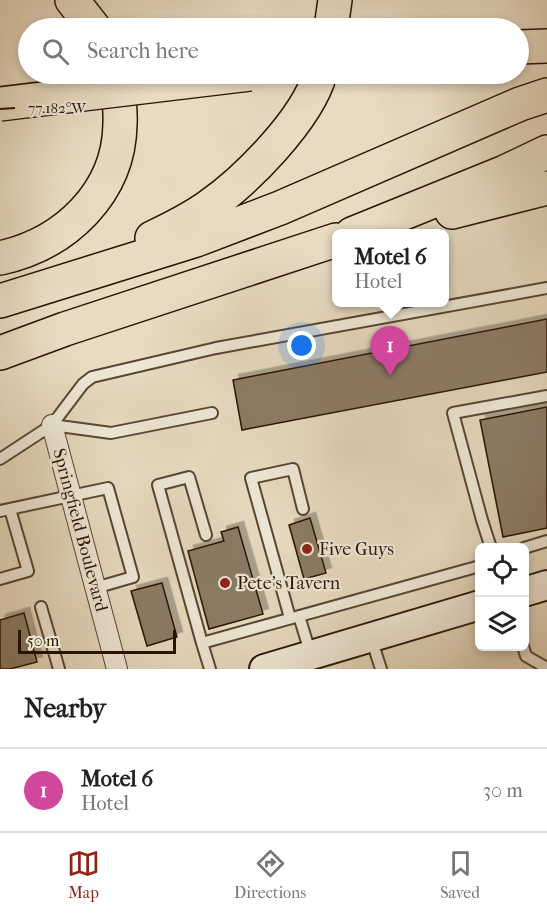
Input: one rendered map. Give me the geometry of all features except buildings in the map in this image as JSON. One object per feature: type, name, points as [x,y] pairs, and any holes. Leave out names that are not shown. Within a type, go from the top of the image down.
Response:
[{"type":"highway","points":[[72,0],[86,18]]},
{"type":"highway","points":[[332,18],[335,0]]},
{"type":"highway","points":[[529,46],[547,46]]},
{"type":"highway","points":[[0,258],[31,248],[57,236],[96,200],[109,176],[117,151],[120,126],[117,84]]},
{"type":"highway","points":[[0,104],[167,84]]},
{"type":"highway","points":[[0,300],[129,248],[169,230],[208,207],[234,187],[280,140],[297,118],[316,84]]},
{"type":"highway","points":[[0,300],[196,240],[280,208],[534,100]]},
{"type":"highway","points":[[366,229],[505,172],[547,152]]},
{"type":"highway","points":[[381,229],[547,188]]},
{"type":"highway","points":[[0,353],[65,329],[332,242]]},
{"type":"main road","points":[[529,591],[547,585]]},
{"type":"main road","points":[[267,669],[475,607]]},
{"type":"street","name":"Springfield Boulevard","points":[[52,425],[117,669]]},
{"type":"lane","points":[[449,306],[547,288]]},
{"type":"lane","points":[[0,459],[52,425],[83,384],[92,377],[216,348],[442,307]]},
{"type":"lane","points":[[489,543],[453,413],[547,396]]},
{"type":"lane","points":[[52,425],[111,433],[213,413]]},
{"type":"lane","points":[[303,509],[293,469],[251,478],[295,617],[311,655]]},
{"type":"lane","points":[[206,535],[189,477],[158,485],[210,669]]},
{"type":"lane","points":[[0,579],[28,571],[5,510],[108,488],[133,577],[95,588]]},
{"type":"lane","points":[[529,547],[547,541]]},
{"type":"lane","points":[[202,643],[475,567]]},
{"type":"lane","points":[[41,608],[59,669]]},
{"type":"lane","points":[[371,638],[381,669]]},
{"type":"lane","points":[[524,651],[526,656],[547,668]]},
{"type":"place","name":"Motel 6","points":[[390,376]]},
{"type":"place","name":"Five Guys","points":[[307,549]]},
{"type":"place","name":"Pete's Tavern","points":[[225,583]]}]
